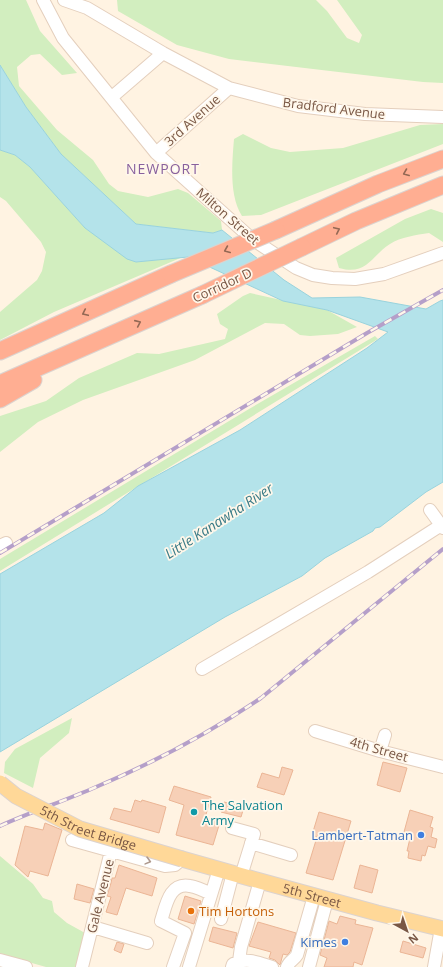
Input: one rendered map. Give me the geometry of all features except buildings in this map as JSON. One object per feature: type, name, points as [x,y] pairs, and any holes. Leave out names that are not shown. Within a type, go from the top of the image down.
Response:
[{"type":"highway","points":[[0,352],[171,274],[276,230],[378,184],[443,159]]},
{"type":"highway","name":"Corridor D","points":[[0,384],[202,295],[356,221],[443,185]]},
{"type":"highway","points":[[0,399],[118,331]]},
{"type":"highway","points":[[0,348],[32,338]]},
{"type":"main road","name":"5th Street Bridge","points":[[0,783],[16,796],[80,829],[182,859]]},
{"type":"main road","name":"5th Street","points":[[182,859],[377,913],[442,926]]},
{"type":"street","name":"Milton Street","points":[[43,0],[63,38],[156,153],[252,240],[296,268],[313,275],[355,279],[384,274],[443,253]]},
{"type":"street","name":"Bradford Avenue","points":[[64,0],[87,8],[228,88],[298,106],[365,114],[443,118]]},
{"type":"street","points":[[112,97],[163,52]]},
{"type":"street","name":"3rd Avenue","points":[[156,153],[228,88]]},
{"type":"street","points":[[202,669],[361,576],[442,526],[430,510]]},
{"type":"street","name":"4th Street","points":[[315,730],[380,751],[443,768]]},
{"type":"street","points":[[380,751],[385,735]]},
{"type":"street","points":[[189,967],[211,894],[231,872],[252,844],[254,834],[232,828]]},
{"type":"street","points":[[72,840],[111,851]]},
{"type":"street","points":[[252,844],[292,855]]},
{"type":"street","name":"Gale Avenue","points":[[82,967],[111,851],[165,866],[174,865],[182,859]]},
{"type":"street","points":[[221,919],[231,872]]},
{"type":"street","points":[[236,964],[260,881]]},
{"type":"street","points":[[173,967],[185,933],[161,921],[171,891],[178,887],[190,885],[211,894]]},
{"type":"street","points":[[286,967],[295,959],[297,955],[320,898]]},
{"type":"street","points":[[309,967],[320,898]]},
{"type":"street","points":[[434,967],[442,926]]},
{"type":"street","points":[[93,927],[147,943]]},
{"type":"street","points":[[0,960],[26,967]]},
{"type":"street","points":[[236,964],[248,960],[272,967]]},
{"type":"green space","points":[[0,0],[26,0],[40,31],[77,73],[62,75],[40,54],[31,55],[17,67],[19,86],[57,130],[93,160],[109,184],[118,191],[148,197],[178,189],[188,193],[221,221],[222,230],[213,233],[136,224],[61,154],[26,107],[0,65]]},
{"type":"green space","points":[[117,0],[316,0],[327,11],[347,38],[359,43],[362,35],[337,0],[443,0],[443,83],[423,82],[229,59],[177,45],[118,11]]},
{"type":"green space","points":[[443,124],[443,144],[261,215],[242,216],[238,208],[232,179],[233,148],[234,139],[243,134],[271,148],[290,152],[343,148],[420,125]]},
{"type":"green space","points":[[0,150],[15,155],[30,167],[85,228],[136,262],[185,256],[54,312],[0,340],[0,312],[37,280],[42,271],[46,252],[41,242],[6,201],[0,197]]},
{"type":"green space","points":[[431,209],[443,213],[443,242],[429,233],[409,237],[390,244],[368,264],[362,267],[348,270],[339,268],[336,258],[405,219]]},
{"type":"green space","points":[[250,293],[327,310],[357,327],[338,334],[310,336],[300,335],[284,324],[265,323],[195,360],[83,400],[38,422],[0,452],[0,416],[46,401],[79,378],[137,353],[159,354],[225,339],[228,329],[220,324],[217,314],[243,296]]},
{"type":"green space","points":[[375,336],[378,339],[0,571],[0,559],[249,409]]},
{"type":"green space","points":[[72,718],[69,733],[40,758],[33,788],[4,773],[5,762],[15,749]]},
{"type":"green space","points":[[0,856],[33,884],[43,898],[52,901],[54,912],[67,923],[85,933],[77,967],[46,967],[0,954]]},
{"type":"water","name":"Little Kanawha River","points":[[0,65],[26,107],[61,154],[136,224],[213,233],[222,230],[284,280],[312,298],[360,297],[426,309],[443,300],[443,482],[426,492],[380,527],[375,528],[373,531],[325,558],[302,576],[225,617],[0,752],[0,574],[104,513],[138,486],[240,430],[367,348],[388,332],[327,310],[283,301],[188,257],[136,262],[127,259],[85,228],[30,167],[15,155],[0,150]]},
{"type":"railway","points":[[0,553],[367,333],[443,290]]},
{"type":"railway","points":[[0,826],[139,768],[180,747],[241,711],[261,698],[443,549]]},
{"type":"place","name":"The Salvation Army","points":[[194,812]]},
{"type":"place","name":"Lambert-Tatman","points":[[421,835]]},
{"type":"place","name":"Tim Hortons","points":[[191,911]]},
{"type":"place","name":"Kimes","points":[[345,942]]},
{"type":"district","name":"NEWPORT","points":[[163,169]]}]
